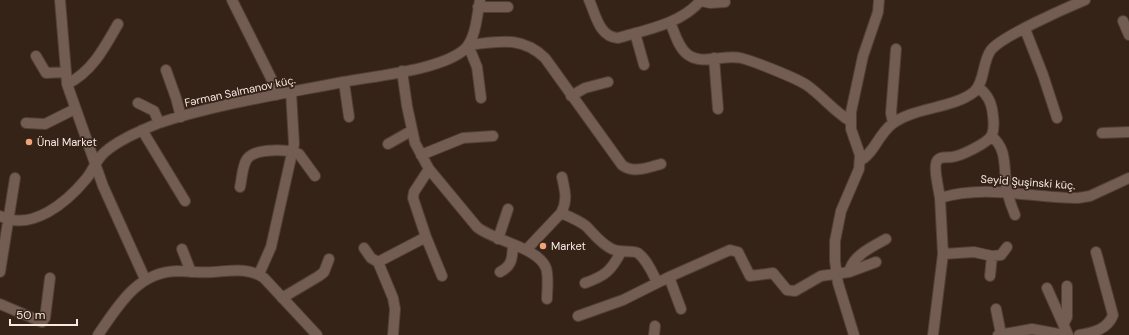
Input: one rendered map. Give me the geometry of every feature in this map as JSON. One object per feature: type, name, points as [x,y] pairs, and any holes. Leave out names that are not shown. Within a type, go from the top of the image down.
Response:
[{"type":"street","points":[[60,0],[67,84],[109,200],[145,279]]},
{"type":"street","points":[[232,0],[271,78],[276,95]]},
{"type":"street","points":[[589,0],[605,34],[610,38],[618,38],[670,22],[691,10],[701,0],[710,3],[725,2]]},
{"type":"street","points":[[854,335],[837,274],[835,255],[838,219],[855,182],[860,160],[859,150],[850,121],[863,56],[878,12],[879,0]]},
{"type":"street","points":[[860,160],[867,157],[886,129],[893,123],[903,118],[963,98],[978,88],[986,60],[994,47],[1025,29],[1085,0]]},
{"type":"street","points":[[481,98],[478,67],[468,45],[473,31],[479,3],[508,7]]},
{"type":"street","points":[[1123,21],[1129,35]]},
{"type":"street","points":[[670,22],[681,46],[687,54],[694,58],[741,58],[797,80],[807,85],[832,108],[850,121]]},
{"type":"street","points":[[67,84],[80,76],[94,61],[118,24]]},
{"type":"street","points":[[1025,29],[1044,75],[1057,118]]},
{"type":"street","points":[[635,33],[644,65]]},
{"type":"street","points":[[468,45],[505,42],[519,42],[529,45],[545,58],[571,96],[627,169],[632,170],[661,164]]},
{"type":"street","name":"Fərman Salmanov küç.","points":[[4,218],[31,219],[49,211],[80,186],[107,150],[142,130],[159,123],[276,95],[436,63],[455,55],[468,45]]},
{"type":"street","points":[[893,123],[891,113],[896,49]]},
{"type":"street","points":[[36,56],[46,73],[66,72]]},
{"type":"street","points":[[714,58],[718,109]]},
{"type":"street","points":[[166,70],[176,98],[180,117]]},
{"type":"street","points":[[402,71],[411,131],[420,155],[428,169],[477,227],[498,239],[526,250],[537,257],[546,267],[547,299]]},
{"type":"street","points":[[344,82],[349,117]]},
{"type":"street","points":[[571,96],[585,88],[608,82]]},
{"type":"street","points":[[934,335],[943,254],[940,198],[936,166],[937,161],[941,158],[960,155],[985,142],[991,136],[994,127],[990,101],[986,94],[978,88]]},
{"type":"street","points":[[259,274],[271,247],[292,151],[294,134],[291,92]]},
{"type":"street","points":[[138,103],[154,111],[159,123]]},
{"type":"street","points":[[26,123],[45,124],[75,109]]},
{"type":"street","points":[[142,130],[185,201]]},
{"type":"street","points":[[388,144],[411,131]]},
{"type":"street","points":[[1102,133],[1129,132]]},
{"type":"street","points":[[420,155],[463,138],[493,136]]},
{"type":"street","points":[[991,136],[997,140],[1003,151],[1007,192],[1014,215]]},
{"type":"street","points":[[240,187],[246,160],[251,156],[268,151],[292,151],[299,154],[315,176]]},
{"type":"street","points":[[428,169],[416,187],[413,198],[426,238],[442,276]]},
{"type":"street","points":[[526,250],[561,213],[566,197],[562,177]]},
{"type":"street","points":[[0,272],[4,218],[15,178]]},
{"type":"street","name":"Seyid Şuşinski küç.","points":[[940,198],[970,191],[1007,192],[1068,198],[1084,197],[1097,193],[1129,178]]},
{"type":"street","points":[[498,239],[508,209]]},
{"type":"street","points":[[561,213],[573,218],[611,249],[621,252],[636,252],[640,254],[650,267],[657,282]]},
{"type":"street","points":[[378,262],[426,238]]},
{"type":"street","points":[[849,272],[854,261],[864,252],[886,239]]},
{"type":"street","points":[[500,272],[508,268],[512,263],[513,245]]},
{"type":"street","points":[[943,254],[974,252],[992,256],[1001,255],[1007,247]]},
{"type":"street","points":[[364,248],[371,258],[378,262],[393,298],[395,309],[393,335]]},
{"type":"street","points":[[182,249],[191,272]]},
{"type":"street","points":[[578,316],[623,300],[657,282],[730,250],[735,250],[750,276],[773,272],[787,290],[791,292],[821,276],[849,272],[876,262]]},
{"type":"street","points":[[585,283],[606,274],[621,252]]},
{"type":"street","points":[[1078,335],[1106,326],[1110,322],[1113,315],[1096,252]]},
{"type":"street","points":[[990,276],[992,256]]},
{"type":"street","points":[[282,298],[324,272],[329,258]]},
{"type":"street","points":[[98,335],[119,304],[135,286],[145,279],[162,273],[175,271],[241,271],[259,274],[317,335]]},
{"type":"street","points":[[668,277],[681,309]]},
{"type":"street","points":[[0,304],[42,322],[45,318],[50,278]]},
{"type":"street","points":[[1064,323],[1067,317],[1067,286]]},
{"type":"street","points":[[1048,288],[1068,335]]},
{"type":"street","points":[[996,309],[1000,335],[1032,329],[1064,335]]},
{"type":"place","name":"Ünal Market","points":[[29,142]]},
{"type":"place","name":"Market","points":[[543,246]]}]
